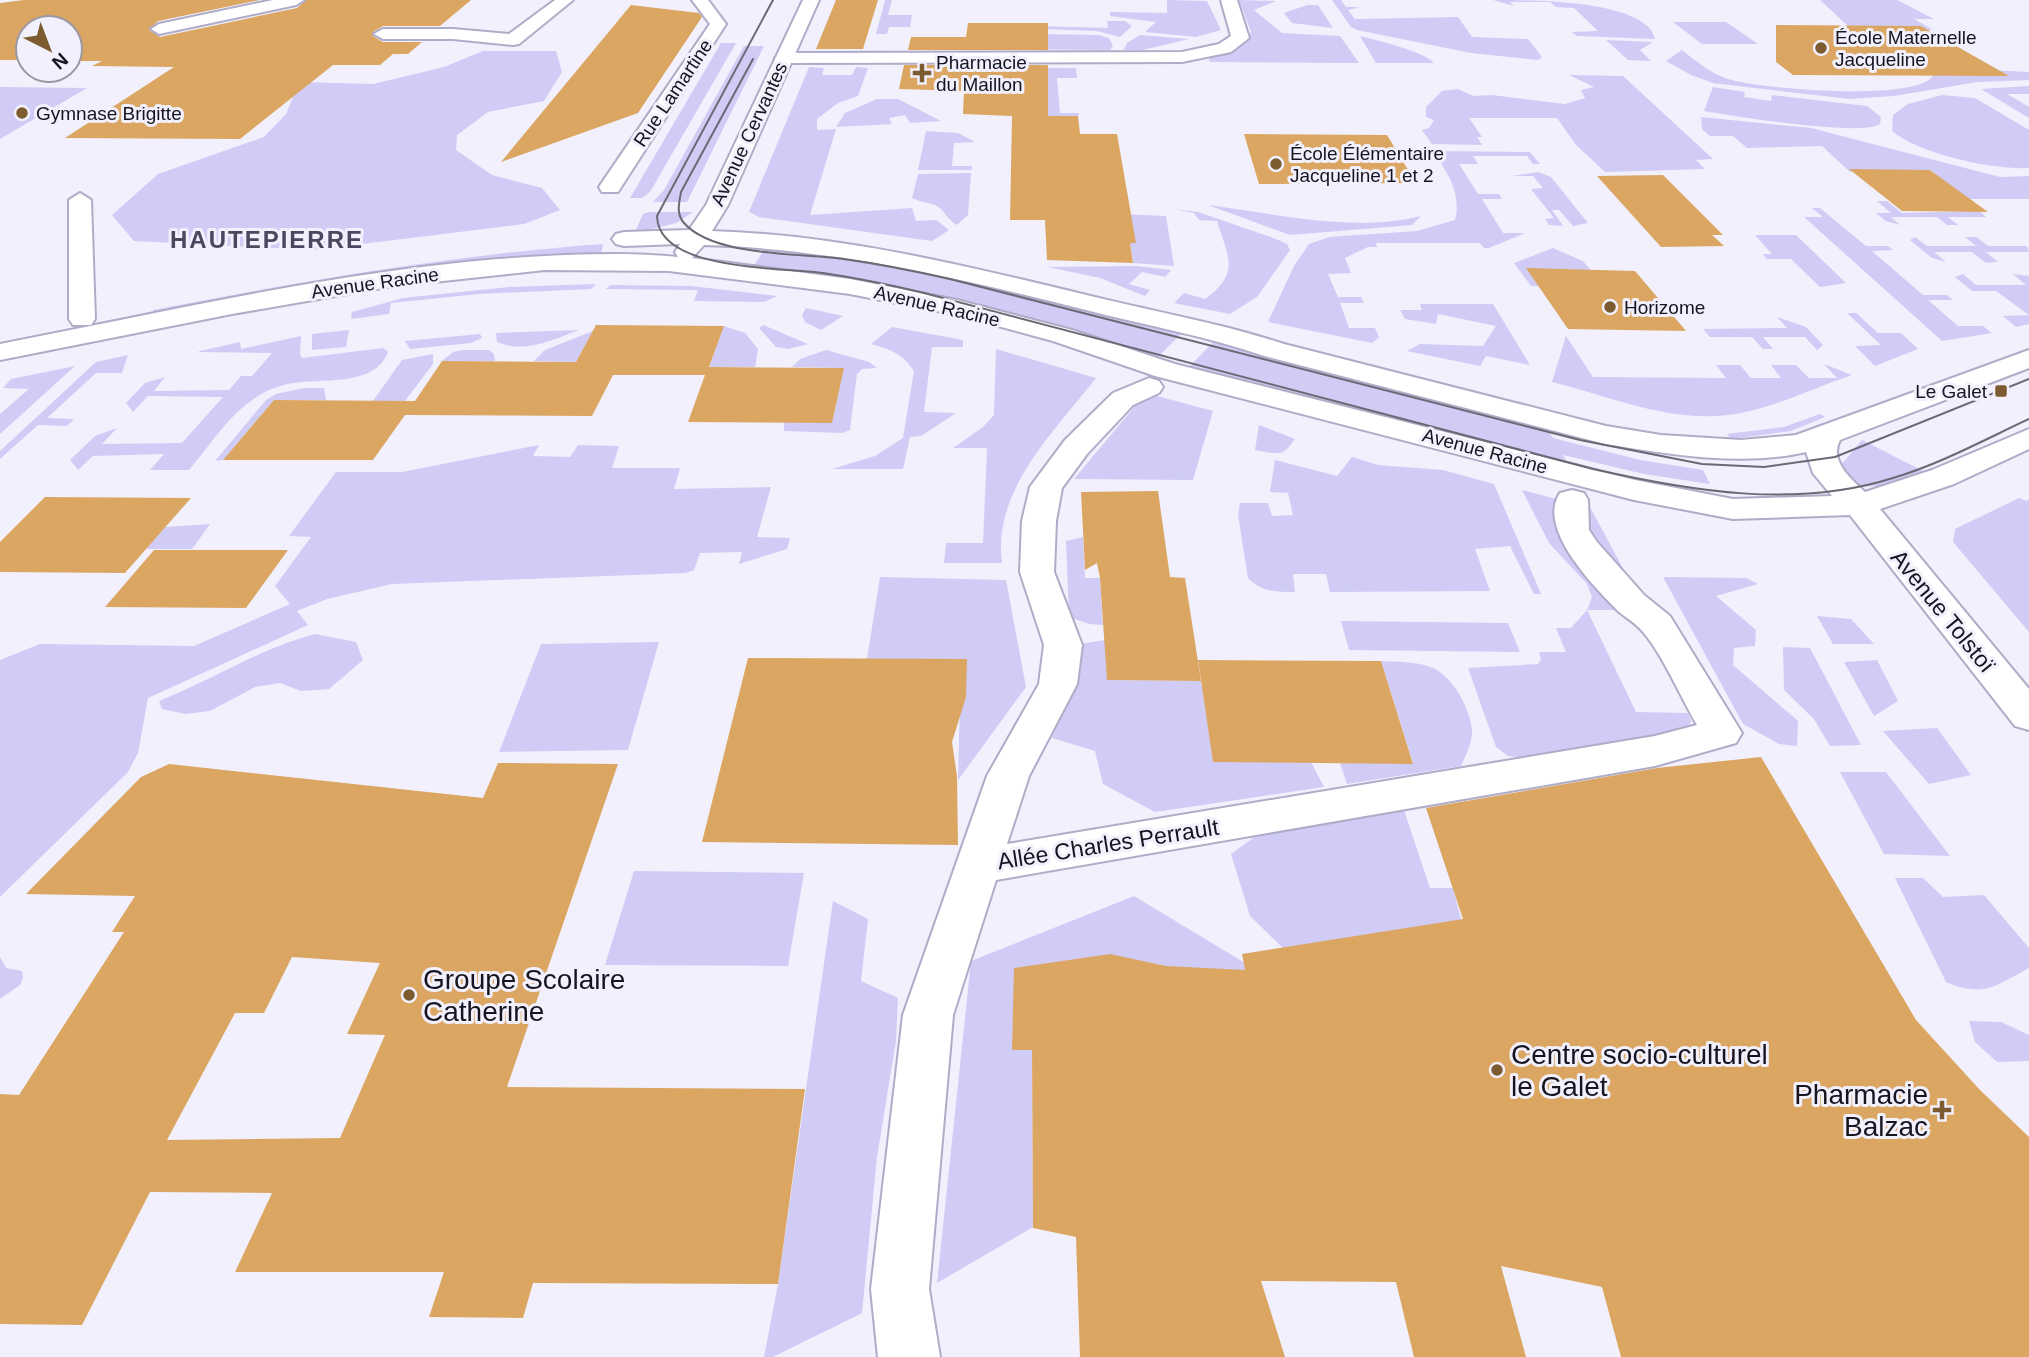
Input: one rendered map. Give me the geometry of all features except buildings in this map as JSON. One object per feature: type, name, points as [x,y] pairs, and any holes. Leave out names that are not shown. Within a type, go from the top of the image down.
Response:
[{"type":"street","points":[[159,29],[296,0]]},
{"type":"street","points":[[383,34],[453,34],[513,40],[565,0]]},
{"type":"street","name":"Rue Lamartine","points":[[610,187],[718,24],[700,0]]},
{"type":"street","name":"Avenue Cervantes","points":[[680,263],[701,235],[811,0]]},
{"type":"street","points":[[784,58],[1145,59],[1190,56],[1225,48],[1240,38],[1229,0]]},
{"type":"street","points":[[80,200],[82,319]]},
{"type":"street","name":"Avenue Racine","points":[[0,335],[334,272],[452,254],[554,244],[701,235],[824,246],[919,262],[1227,334],[1275,350],[1605,435],[1661,444],[1741,449],[1783,447],[1828,435],[2029,358]]},
{"type":"street","name":"Avenue Racine","points":[[0,352],[269,300],[403,278],[547,264],[624,261],[680,263],[823,281],[923,300],[1108,349],[1165,370],[1634,490],[1733,509],[1859,505],[1943,477],[2029,438]]},
{"type":"street","name":"Allée Charles Perrault","points":[[1149,387],[1123,399],[1076,447],[1046,487],[1039,521],[1037,572],[1063,645],[1058,684],[1008,776],[977,866],[1656,751],[1722,733],[1657,624],[1631,603],[1583,548],[1572,530],[1572,500]]},
{"type":"street","points":[[1828,435],[1821,443],[1823,460],[1833,477],[1859,505]]},
{"type":"street","name":"Avenue Racine","points":[[1741,449],[1806,471],[1859,505]]},
{"type":"street","name":"Avenue Tolstoï","points":[[1859,505],[2029,716]]},
{"type":"street","points":[[909,1357],[900,1289],[928,1015],[977,866]]},
{"type":"shaded area","points":[[885,0],[892,0],[888,15],[912,15],[910,27],[889,27],[887,34],[876,34]]},
{"type":"shaded area","points":[[1167,0],[1207,1],[1221,30],[1196,37],[1145,32],[1156,22],[1110,16],[1110,12],[1167,13]]},
{"type":"shaded area","points":[[1239,0],[1276,1],[1254,10],[1282,33],[1340,36],[1359,63],[1210,62],[1208,57],[1239,46],[1251,32]]},
{"type":"shaded area","points":[[1332,0],[1341,0],[1346,7],[1360,7],[1348,10],[1355,19],[1458,17],[1472,37],[1528,39],[1542,57],[1538,60],[1471,53],[1357,30],[1351,27]]},
{"type":"shaded area","points":[[1493,0],[1559,2],[1611,10],[1632,16],[1647,26],[1655,39],[1577,36],[1572,32],[1598,31],[1574,8],[1556,7],[1550,2],[1510,2],[1514,6]]},
{"type":"shaded area","points":[[1820,0],[1897,0],[1934,19],[1914,19],[1933,30],[1913,29],[1990,70],[2029,72],[2029,80],[1977,82],[1894,96],[1849,99],[1713,83],[1666,61],[1682,50],[1709,70],[1728,79],[1771,87],[1837,91],[1901,88],[1923,83],[1934,74],[1861,38]]},
{"type":"shaded area","points":[[1307,5],[1318,5],[1333,28],[1292,23],[1284,13]]},
{"type":"shaded area","points":[[1107,21],[1125,21],[1132,26],[1120,37],[1097,31],[1040,29],[1039,26],[1108,28]]},
{"type":"shaded area","points":[[1673,22],[1726,22],[1758,44],[1702,44]]},
{"type":"shaded area","points":[[1039,34],[1098,35],[1109,38],[1113,46],[1110,50],[996,49]]},
{"type":"shaded area","points":[[1140,35],[1189,39],[1143,50],[1124,50],[1127,43]]},
{"type":"shaded area","points":[[1360,36],[1411,51],[1434,63],[1376,63]]},
{"type":"shaded area","points":[[1606,40],[1653,42],[1640,50],[1651,61],[1628,60]]},
{"type":"shaded area","points":[[721,43],[736,43],[650,192],[642,198],[630,198]]},
{"type":"shaded area","points":[[744,46],[764,46],[687,202],[653,202],[664,190]]},
{"type":"shaded area","points":[[483,51],[556,51],[562,72],[544,101],[488,112],[457,135],[456,150],[492,175],[542,188],[560,210],[524,224],[313,250],[134,241],[112,215],[158,174],[264,137],[286,114],[299,82],[373,84],[444,67]]},
{"type":"shaded area","points":[[809,67],[824,68],[822,75],[852,75],[856,67],[868,68],[858,96],[838,103],[817,119],[817,130],[836,129],[810,215],[912,208],[916,221],[936,220],[949,230],[932,241],[759,217],[749,212]]},
{"type":"shaded area","points":[[982,68],[1076,68],[1077,78],[1057,78],[1060,113],[1079,113],[1078,116],[1043,116],[1048,106],[1048,93]]},
{"type":"shaded area","points":[[1569,75],[1623,76],[1713,159],[1696,160],[1705,169],[1605,172],[1576,145],[1557,118],[1469,118],[1482,137],[1477,137],[1482,145],[1432,144],[1422,130],[1429,128],[1434,120],[1426,117],[1426,107],[1442,91],[1458,89],[1473,96],[1492,95],[1565,104],[1585,98],[1581,90],[1594,87]]},
{"type":"shaded area","points":[[2029,86],[2029,94],[2007,94],[2029,107],[2029,118],[1981,89]]},
{"type":"shaded area","name":"Gymnase Brigitte","points":[[0,87],[87,88],[0,139]]},
{"type":"shaded area","points":[[1713,87],[1745,92],[1744,97],[1771,101],[1772,95],[1867,106],[1881,117],[1880,124],[1868,127],[1823,127],[1704,111]]},
{"type":"shaded area","points":[[1942,95],[1975,98],[2029,130],[2029,168],[1996,166],[1957,159],[1920,147],[1892,131],[1893,115],[1908,104]]},
{"type":"shaded area","points":[[877,99],[898,99],[941,121],[910,123],[905,115],[889,118],[892,124],[836,127],[845,113]]},
{"type":"shaded area","points":[[1701,117],[1811,128],[2000,177],[2029,176],[2029,199],[1965,199],[1931,170],[1850,172],[1822,146],[1747,148],[1733,136],[1710,136],[1702,129]]},
{"type":"shaded area","points":[[926,131],[958,133],[975,142],[954,143],[952,166],[972,166],[972,170],[918,170]]},
{"type":"shaded area","points":[[1433,151],[1530,152],[1540,164],[1533,164],[1527,156],[1473,156],[1478,164],[1459,164],[1478,194],[1499,194],[1502,199],[1482,199],[1503,233],[1525,233],[1489,248],[1484,248],[1480,243],[1376,243],[1377,247],[1368,247],[1345,258],[1351,273],[1328,274],[1338,297],[1361,297],[1364,303],[1340,303],[1349,328],[1375,328],[1379,337],[1372,343],[1268,322],[1294,266],[1309,244],[1329,237],[1417,231],[1455,220],[1455,192]]},
{"type":"shaded area","points":[[1538,172],[1551,177],[1588,223],[1573,226],[1559,210],[1552,210],[1563,226],[1549,225],[1545,219],[1554,218],[1531,189],[1543,188],[1533,176],[1512,176]]},
{"type":"shaded area","points":[[971,173],[968,215],[957,225],[938,207],[912,198],[918,174]]},
{"type":"shaded area","points":[[1877,201],[1887,201],[1902,213],[1979,211],[1986,217],[1948,217],[1958,225],[1947,225],[1937,217],[1891,217],[1900,225],[1886,221],[1876,213],[1891,213]]},
{"type":"shaded area","points":[[1208,205],[1342,222],[1369,223],[1421,216],[1412,225],[1290,235]]},
{"type":"shaded area","points":[[1812,208],[1820,208],[1866,246],[1888,246],[1893,250],[1872,251],[1923,295],[1947,295],[1953,300],[1928,300],[1958,326],[1983,326],[1992,333],[1942,341],[1804,217],[1823,217]]},
{"type":"shaded area","points":[[1174,209],[1198,212],[1276,239],[1287,244],[1290,250],[1257,297],[1230,314],[1174,303],[1184,293],[1205,299],[1224,281],[1229,264],[1217,221],[1199,220],[1194,213]]},
{"type":"shaded area","points":[[693,212],[676,223],[634,234],[643,214]]},
{"type":"shaded area","points":[[1101,213],[1166,216],[1174,266],[1133,263],[1130,243],[1135,243]]},
{"type":"shaded area","points":[[1755,235],[1796,235],[1846,283],[1820,287],[1791,259],[1767,259],[1763,254],[1772,254]]},
{"type":"shaded area","points":[[1915,237],[1927,246],[1976,246],[1965,237],[1976,237],[1988,246],[2027,246],[2029,252],[1986,252],[1998,262],[1986,263],[1972,252],[1934,252],[1946,262],[1932,258],[1910,240]]},
{"type":"shaded area","points":[[603,244],[601,254],[553,256],[154,317],[153,310],[321,279],[433,262]]},
{"type":"shaded area","points":[[768,244],[837,253],[1186,329],[1155,360],[753,267]]},
{"type":"shaded area","points":[[1553,248],[1583,261],[1606,288],[1531,286],[1514,263]]},
{"type":"shaded area","points":[[1137,266],[1171,270],[1165,277],[1142,272],[1129,284],[1150,290],[1145,296],[1100,278],[1048,267]]},
{"type":"shaded area","points":[[1963,274],[1976,285],[2026,285],[2013,274],[2029,276],[2029,315],[1996,291],[1972,291],[1955,277]]},
{"type":"shaded area","points":[[596,284],[591,289],[478,294],[391,303],[389,314],[351,319],[352,312],[403,298],[509,287]]},
{"type":"shaded area","points":[[610,285],[691,286],[777,296],[764,302],[694,301],[698,290],[606,289]]},
{"type":"shaded area","points":[[1420,304],[1493,304],[1530,365],[1486,356],[1480,366],[1407,351],[1420,344],[1483,346],[1496,326],[1438,314],[1436,324],[1405,319],[1400,310],[1422,310]]},
{"type":"shaded area","points":[[806,308],[843,316],[821,330],[805,322],[802,315]]},
{"type":"shaded area","points":[[1847,313],[1856,313],[1878,333],[1901,333],[1918,349],[1875,366],[1855,346],[1881,345]]},
{"type":"shaded area","points":[[2029,315],[2029,324],[2016,327],[2003,316]]},
{"type":"shaded area","points":[[1777,317],[1806,327],[1823,345],[1817,350],[1805,337],[1763,337],[1773,349],[1763,349],[1752,337],[1710,337],[1703,329],[1787,328]]},
{"type":"shaded area","points":[[763,325],[808,344],[788,349],[776,347],[759,328]]},
{"type":"shaded area","points":[[724,326],[745,333],[758,349],[755,367],[709,367]]},
{"type":"shaded area","points":[[892,327],[963,340],[963,347],[932,347],[924,412],[956,413],[921,436],[910,437],[903,469],[832,469],[875,456],[903,438],[914,371],[896,353],[871,344]]},
{"type":"shaded area","points":[[349,330],[346,347],[312,350],[312,334]]},
{"type":"shaded area","points":[[579,330],[549,341],[518,347],[497,342],[496,333]]},
{"type":"shaded area","points":[[593,331],[576,362],[534,361],[545,350]]},
{"type":"shaded area","points":[[480,334],[482,338],[471,343],[410,349],[405,341]]},
{"type":"shaded area","points":[[301,336],[302,358],[383,348],[388,352],[381,364],[357,377],[297,383],[268,390],[230,419],[189,470],[150,470],[164,454],[93,456],[78,470],[70,460],[95,436],[117,428],[102,444],[182,443],[223,397],[148,396],[133,412],[126,403],[145,383],[165,377],[154,391],[229,390],[241,376],[252,376],[272,353],[198,352],[240,342],[241,349]]},
{"type":"shaded area","points":[[1566,336],[1593,377],[1726,378],[1716,365],[1740,365],[1751,378],[1781,378],[1771,365],[1796,365],[1809,378],[1837,378],[1824,364],[1852,375],[1783,401],[1741,413],[1693,416],[1669,413],[1552,382]]},
{"type":"shaded area","points":[[1217,338],[1544,424],[1553,438],[1640,460],[1703,470],[1710,484],[1644,474],[1563,455],[1569,466],[1187,369]]},
{"type":"shaded area","points":[[996,349],[1096,378],[1046,441],[1017,486],[1001,536],[1002,563],[944,563],[946,543],[983,543],[987,448],[953,448],[983,427],[994,415]]},
{"type":"shaded area","points":[[489,350],[494,354],[495,361],[442,361],[453,352]]},
{"type":"shaded area","points":[[826,350],[869,362],[877,368],[862,369],[857,374],[850,430],[842,433],[784,431],[784,422],[832,422],[844,368],[792,367],[800,359]]},
{"type":"shaded area","points":[[433,354],[433,364],[405,401],[373,401],[402,360]]},
{"type":"shaded area","points":[[128,355],[122,373],[96,373],[47,418],[74,419],[67,426],[38,425],[0,459],[0,451],[96,362]]},
{"type":"shaded area","points":[[75,366],[0,434],[0,414],[29,389],[3,388],[11,379]]},
{"type":"shaded area","points":[[304,388],[324,388],[326,400],[274,400],[223,460],[215,461],[266,400],[276,394]]},
{"type":"shaded area","points":[[1146,393],[1213,411],[1193,480],[1074,479]]},
{"type":"shaded area","points":[[1820,414],[1825,417],[1791,431],[1731,439],[1727,434],[1784,427]]},
{"type":"shaded area","points":[[1259,425],[1295,439],[1282,452],[1255,450]]},
{"type":"shaded area","points":[[1862,440],[1927,473],[1879,486],[1855,483],[1846,477],[1840,466]]},
{"type":"shaded area","points":[[539,445],[533,456],[570,457],[578,445],[619,446],[612,468],[680,468],[674,489],[771,487],[757,537],[790,538],[787,549],[739,564],[742,552],[700,553],[694,570],[686,573],[392,584],[327,599],[297,611],[308,625],[148,698],[138,753],[128,772],[0,897],[0,660],[40,644],[194,646],[290,604],[275,586],[311,537],[289,536],[336,472],[402,472]]},
{"type":"shaded area","points":[[1352,457],[1378,465],[1443,470],[1494,484],[1541,594],[1534,594],[1510,546],[1475,549],[1490,591],[1330,592],[1326,574],[1293,574],[1295,592],[1270,590],[1253,583],[1248,578],[1238,515],[1240,503],[1268,503],[1272,516],[1293,515],[1288,493],[1270,492],[1275,460],[1337,476]]},
{"type":"shaded area","points":[[1522,490],[1564,501],[1624,610],[1587,610],[1592,597],[1587,584],[1549,543]]},
{"type":"shaded area","points":[[2019,498],[2027,501],[2029,499],[2029,632],[1953,542],[1955,529]]},
{"type":"shaded area","points":[[1579,504],[1590,507],[1638,596],[1591,551]]},
{"type":"shaded area","points":[[210,524],[192,549],[146,549],[165,527]]},
{"type":"shaded area","points":[[1083,537],[1085,578],[1100,578],[1103,625],[1089,624],[1069,617],[1066,541]]},
{"type":"shaded area","points":[[880,577],[1006,580],[1026,687],[958,780],[961,661],[867,659]]},
{"type":"shaded area","points":[[1663,577],[1746,578],[1758,584],[1716,596],[1756,630],[1755,646],[1734,648],[1733,665],[1798,721],[1797,746],[1779,744],[1743,724]]},
{"type":"shaded area","points":[[1587,610],[1636,712],[1688,713],[1691,721],[1687,730],[1524,758],[1508,756],[1496,747],[1468,668],[1538,664],[1541,660],[1539,652],[1566,652],[1556,628],[1571,628]]},
{"type":"shaded area","points":[[1817,616],[1851,619],[1874,644],[1833,644]]},
{"type":"shaded area","points":[[1341,621],[1508,623],[1520,652],[1349,650]]},
{"type":"shaded area","points":[[315,634],[356,642],[363,660],[329,689],[301,691],[280,683],[255,687],[210,711],[186,714],[162,709],[159,701],[275,647]]},
{"type":"shaded area","points":[[1105,640],[1108,680],[1201,681],[1214,762],[1311,762],[1324,787],[1155,812],[1103,784],[1095,751],[1052,738],[1080,644]]},
{"type":"shaded area","points":[[659,642],[628,750],[499,752],[541,644]]},
{"type":"shaded area","points":[[1783,647],[1810,648],[1861,745],[1830,746],[1814,719],[1784,690]]},
{"type":"shaded area","points":[[1877,660],[1898,701],[1874,716],[1844,662]]},
{"type":"shaded area","points":[[1381,661],[1424,665],[1438,671],[1452,684],[1467,711],[1472,729],[1470,744],[1461,766],[1347,784],[1340,763],[1413,763]]},
{"type":"shaded area","points":[[1937,728],[1971,775],[1929,784],[1883,731]]},
{"type":"shaded area","points":[[1840,772],[1886,772],[1950,856],[1884,854]]},
{"type":"shaded area","points":[[1402,804],[1430,888],[1453,888],[1461,920],[1283,948],[1250,916],[1231,854],[1281,818]]},
{"type":"shaded area","points":[[634,871],[804,873],[788,966],[605,965]]},
{"type":"shaded area","points":[[1895,878],[1923,878],[1943,897],[1984,895],[2029,948],[2029,968],[1989,988],[1970,989],[1946,982]]},
{"type":"shaded area","points":[[1134,896],[1250,966],[1252,1018],[1013,1050],[1032,1050],[1033,1227],[937,1283],[971,961]]},
{"type":"shaded area","points":[[833,901],[868,919],[861,981],[898,998],[896,1041],[877,1157],[862,1313],[773,1357],[764,1357],[778,1284]]},
{"type":"shaded area","points":[[0,957],[6,968],[22,971],[23,978],[20,985],[0,999]]},
{"type":"shaded area","points":[[1969,1021],[2001,1022],[2029,1035],[2029,1061],[1997,1062],[1975,1042]]},
{"type":"tram line","points":[[773,0],[657,216],[663,234],[678,248],[700,257],[754,267],[836,275],[912,290],[1593,469],[1705,490],[1781,495],[1856,487],[1928,466],[2029,419]]},
{"type":"tram line","points":[[753,59],[681,192],[679,204],[681,220],[698,234],[736,248],[844,259],[937,276],[1580,440],[1702,464],[1764,467],[1835,457],[2029,379]]},
{"type":"place","name":"École Maternelle Jacqueline","points":[[1821,48]]},
{"type":"place","name":"Pharmacie du Maillon","points":[[922,73]]},
{"type":"place","name":"Gymnase Brigitte","points":[[22,113]]},
{"type":"place","name":"École Élémentaire Jacqueline 1 et 2","points":[[1276,164]]},
{"type":"place","name":"Horizome","points":[[1610,307]]},
{"type":"place","name":"Le Galet","points":[[2001,391]]},
{"type":"place","name":"Groupe Scolaire Catherine","points":[[409,995]]},
{"type":"place","name":"Centre socio-culturel le Galet","points":[[1497,1070]]},
{"type":"place","name":"Pharmacie Balzac","points":[[1942,1110]]},
{"type":"district","name":"HAUTEPIERRE","points":[[267,239]]}]
